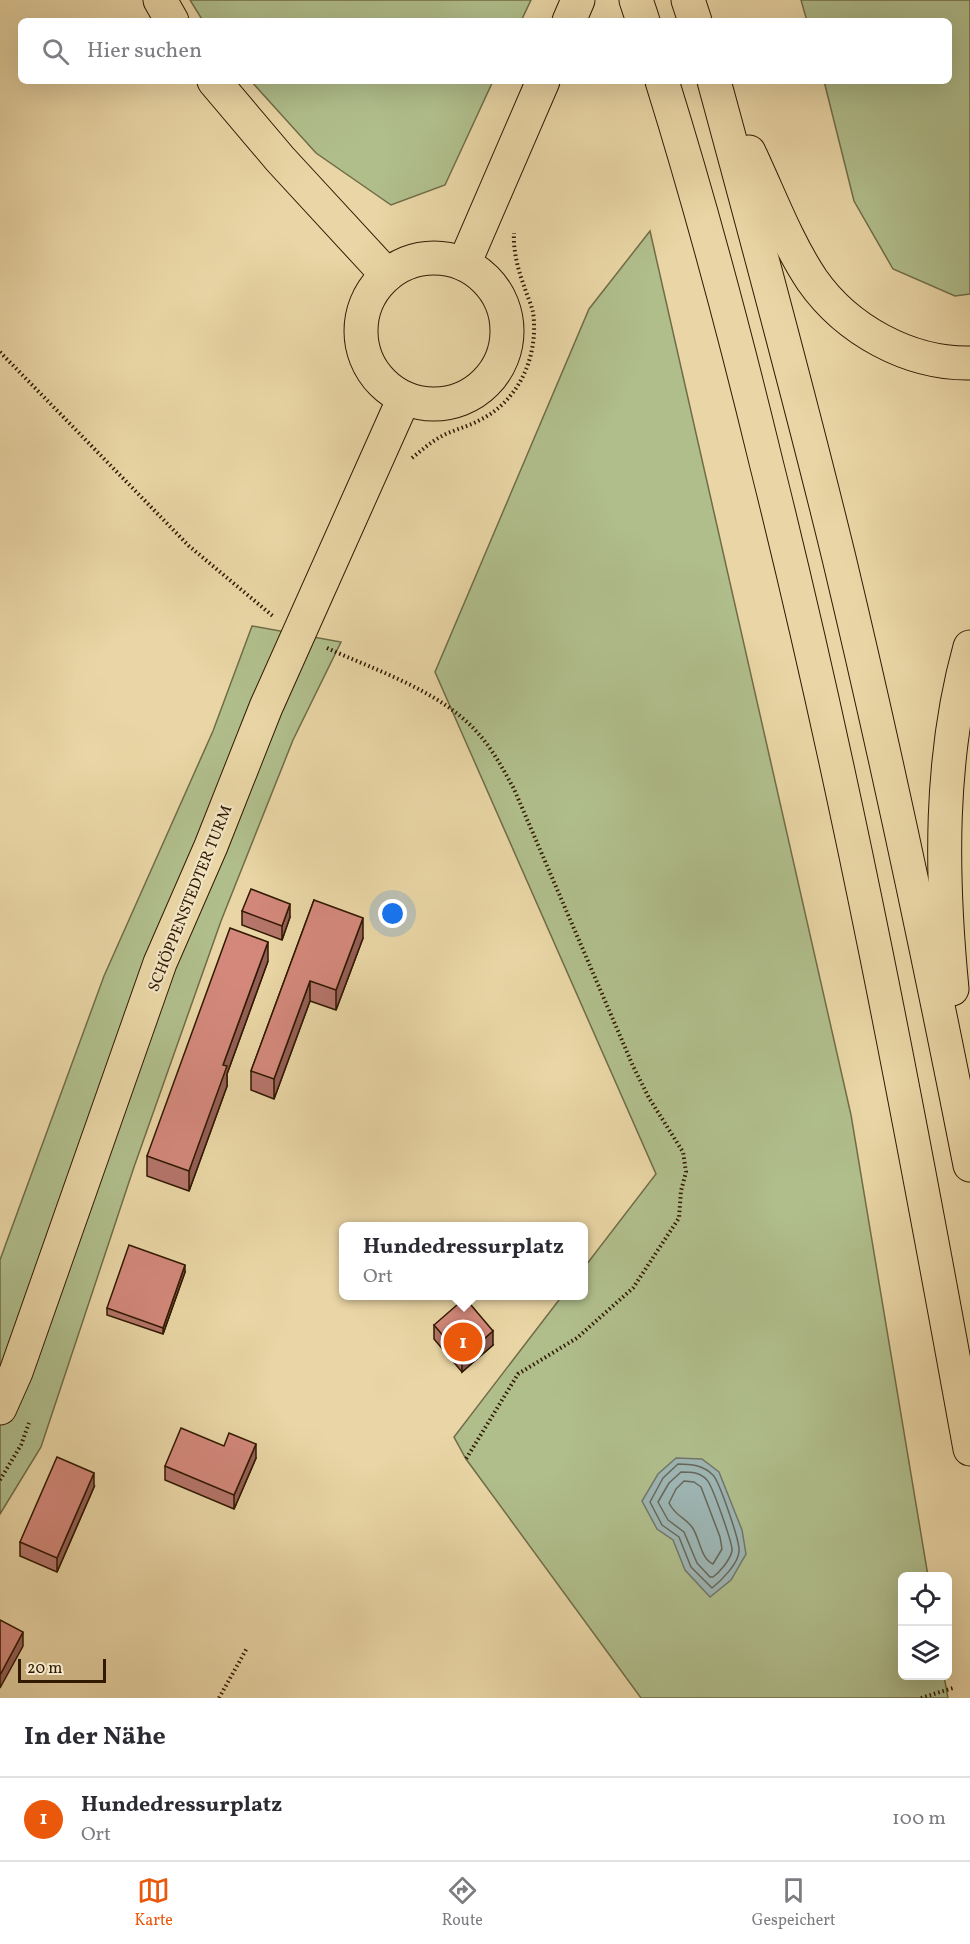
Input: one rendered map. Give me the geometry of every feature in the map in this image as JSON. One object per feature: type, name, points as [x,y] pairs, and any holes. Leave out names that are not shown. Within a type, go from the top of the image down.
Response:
[{"type":"main road","points":[[160,0],[170,18]]},
{"type":"main road","points":[[569,18],[578,0]]},
{"type":"main road","points":[[636,0],[642,18]]},
{"type":"main road","points":[[688,0],[694,18]]},
{"type":"main road","points":[[217,84],[280,159],[387,275]]},
{"type":"main road","points":[[464,264],[542,84]]},
{"type":"main road","points":[[716,84],[799,259],[813,282],[830,302],[850,320],[893,346],[939,361],[970,363]]},
{"type":"main road","points":[[716,84],[839,558],[894,799],[968,1156]]},
{"type":"main road","points":[[665,92],[736,340],[836,755],[918,1163],[970,1449]]},
{"type":"main road","points":[[432,258],[448,259],[464,264],[479,273],[492,286],[501,301],[506,318],[507,336],[504,353],[497,369],[486,383],[472,394],[456,401],[438,404],[421,403],[404,398],[378,378],[363,349],[361,333],[368,301],[376,287],[400,266],[416,260],[432,258]]},
{"type":"main road","name":"SCHÖPPENSTEDTER TURM","points":[[0,1408],[16,1372],[160,963],[211,846],[266,707],[404,398]]},
{"type":"main road","points":[[968,1156],[946,932],[946,804],[954,715],[970,647]]},
{"type":"path","points":[[410,460],[444,435],[480,421],[499,409],[513,394],[523,376],[531,355],[534,335],[532,310],[516,261],[513,235],[516,224]]},
{"type":"path","points":[[0,352],[189,546],[272,616],[298,634],[439,699],[476,730],[494,753],[514,789],[633,1066],[649,1098],[683,1152],[686,1172],[681,1191],[679,1218],[633,1288],[577,1338],[518,1374],[466,1459]]},
{"type":"path","points":[[0,1480],[21,1445],[33,1413]]},
{"type":"path","points":[[219,1698],[247,1648]]},
{"type":"path","points":[[921,1698],[953,1688]]},
{"type":"green space","points":[[190,0],[531,0],[522,18],[201,18]]},
{"type":"green space","points":[[801,0],[970,0],[970,294],[955,296],[893,269],[854,201],[825,84],[952,84],[952,18],[806,18]]},
{"type":"green space","points":[[254,84],[492,84],[445,185],[391,205],[316,153]]},
{"type":"green space","points":[[650,231],[851,1115],[927,1572],[898,1572],[898,1680],[945,1680],[948,1698],[641,1698],[466,1459],[454,1437],[559,1300],[588,1300],[588,1262],[656,1174],[435,672],[589,309]]},
{"type":"green space","points":[[252,626],[341,642],[293,740],[221,921],[134,1167],[41,1447],[0,1514],[0,1260],[104,976],[213,731]]},
{"type":"water","points":[[676,1458],[702,1459],[719,1472],[742,1530],[746,1554],[731,1580],[710,1597],[685,1570],[673,1540],[657,1529],[642,1501],[658,1474]]},
{"type":"building","points":[[251,889],[290,904],[282,926],[242,911]]},
{"type":"building","points":[[314,900],[363,918],[336,990],[310,981],[274,1079],[251,1071]]},
{"type":"building","points":[[230,928],[268,942],[223,1065],[227,1066],[189,1171],[147,1156]]},
{"type":"building","points":[[129,1245],[185,1265],[163,1328],[107,1308]]},
{"type":"building","points":[[463,1300],[467,1300],[493,1331],[462,1358],[434,1325]]},
{"type":"building","points":[[181,1428],[224,1446],[229,1433],[256,1444],[234,1495],[165,1466]]},
{"type":"building","points":[[57,1457],[94,1473],[57,1558],[20,1542]]},
{"type":"building","points":[[0,1620],[23,1632],[0,1675]]},
{"type":"place","name":"Hundedressurplatz","points":[[463,1342]]}]
